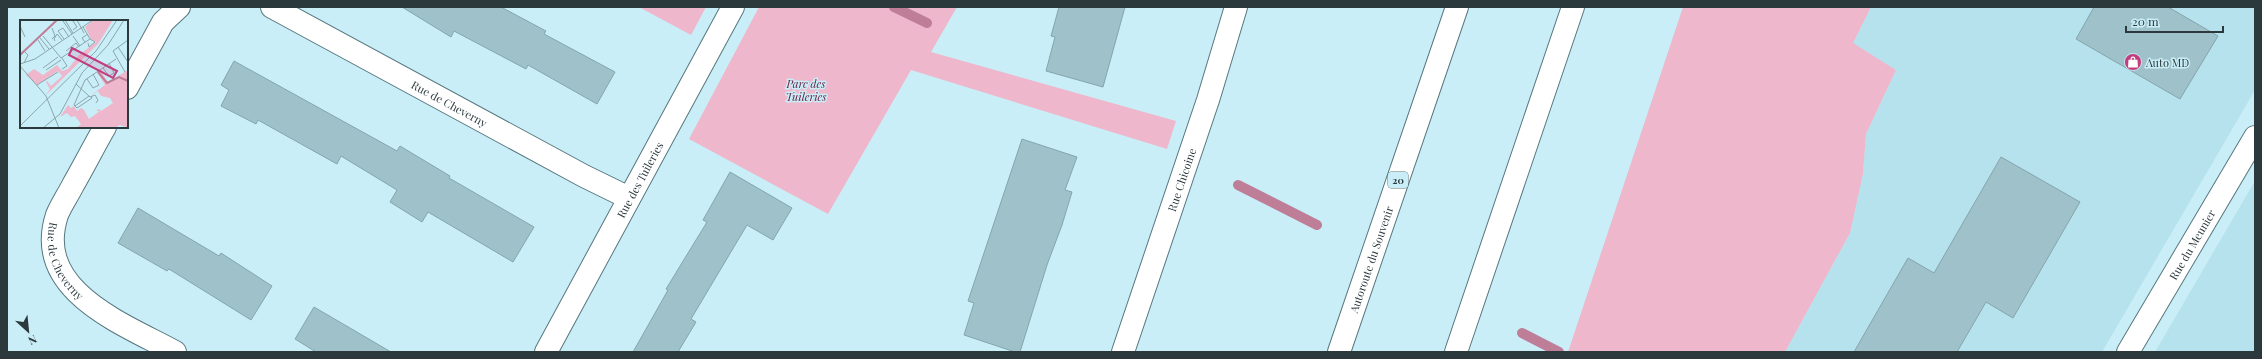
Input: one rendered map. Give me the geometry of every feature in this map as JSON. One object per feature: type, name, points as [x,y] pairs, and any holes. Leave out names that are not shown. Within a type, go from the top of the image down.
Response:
[{"type":"main road","points":[[128,86],[163,22],[179,7]]},
{"type":"main road","name":"Rue de Cheverny","points":[[272,7],[584,176],[629,198]]},
{"type":"main road","name":"Rue des Tuileries","points":[[546,352],[733,7]]},
{"type":"main road","name":"Rue Chicoine","points":[[1123,352],[1208,100],[1236,7]]},
{"type":"main road","name":"Autoroute du Souvenir","points":[[1339,352],[1456,7]]},
{"type":"main road","points":[[1456,352],[1573,7]]},
{"type":"main road","name":"Rue de Cheverny","points":[[104,128],[58,214],[53,234],[54,257],[62,275],[78,294],[100,311],[175,352]]},
{"type":"main road","name":"Rue du Meunier","points":[[2128,352],[2255,137]]},
{"type":"shaded area","points":[[1871,7],[2255,7],[2255,90],[2102,352],[1785,352],[1850,233],[1863,174],[1866,134],[1896,70],[1852,43]]},
{"type":"shaded area","points":[[2255,181],[2255,352],[2155,352]]},
{"type":"green space","points":[[639,7],[706,7],[691,35]]},
{"type":"green space","name":"Parc des Tuileries","points":[[759,7],[957,7],[931,52],[1176,121],[1167,149],[911,70],[828,214],[689,139]]},
{"type":"green space","points":[[1683,7],[1871,7],[1853,43],[1896,70],[1866,134],[1863,174],[1850,233],[1785,352],[1568,352]]},
{"type":"building","points":[[402,7],[501,7],[546,31],[544,34],[615,72],[597,104],[528,65],[526,69],[454,31],[451,37]]},
{"type":"building","points":[[1059,7],[1125,7],[1103,87],[1046,71],[1055,37],[1051,36]]},
{"type":"building","points":[[2094,7],[2168,7],[2218,36],[2180,99],[2076,39]]},
{"type":"building","points":[[234,61],[397,151],[400,146],[450,176],[449,178],[534,227],[513,262],[428,212],[422,222],[390,202],[397,190],[341,156],[337,164],[258,120],[256,124],[221,106],[229,90],[221,85]]},
{"type":"building","points":[[1022,139],[1077,157],[1065,190],[1072,192],[1062,225],[1047,265],[1020,352],[1015,352],[964,335],[974,303],[968,301]]},
{"type":"building","points":[[2001,157],[2080,202],[2013,318],[1986,302],[1957,352],[1854,352],[1908,258],[1934,273]]},
{"type":"building","points":[[730,172],[792,208],[773,240],[747,225],[691,319],[696,322],[678,352],[633,352],[668,290],[666,289],[707,222],[703,220]]},
{"type":"building","points":[[138,208],[219,256],[221,253],[272,286],[251,320],[169,269],[167,271],[118,243]]},
{"type":"building","points":[[314,307],[391,352],[316,352],[295,339]]},
{"type":"waterway","points":[[894,7],[927,23]]},
{"type":"waterway","points":[[1238,185],[1317,225]]},
{"type":"waterway","points":[[1522,333],[1559,352]]},
{"type":"place","name":"Auto MD","points":[[2133,62]]}]
